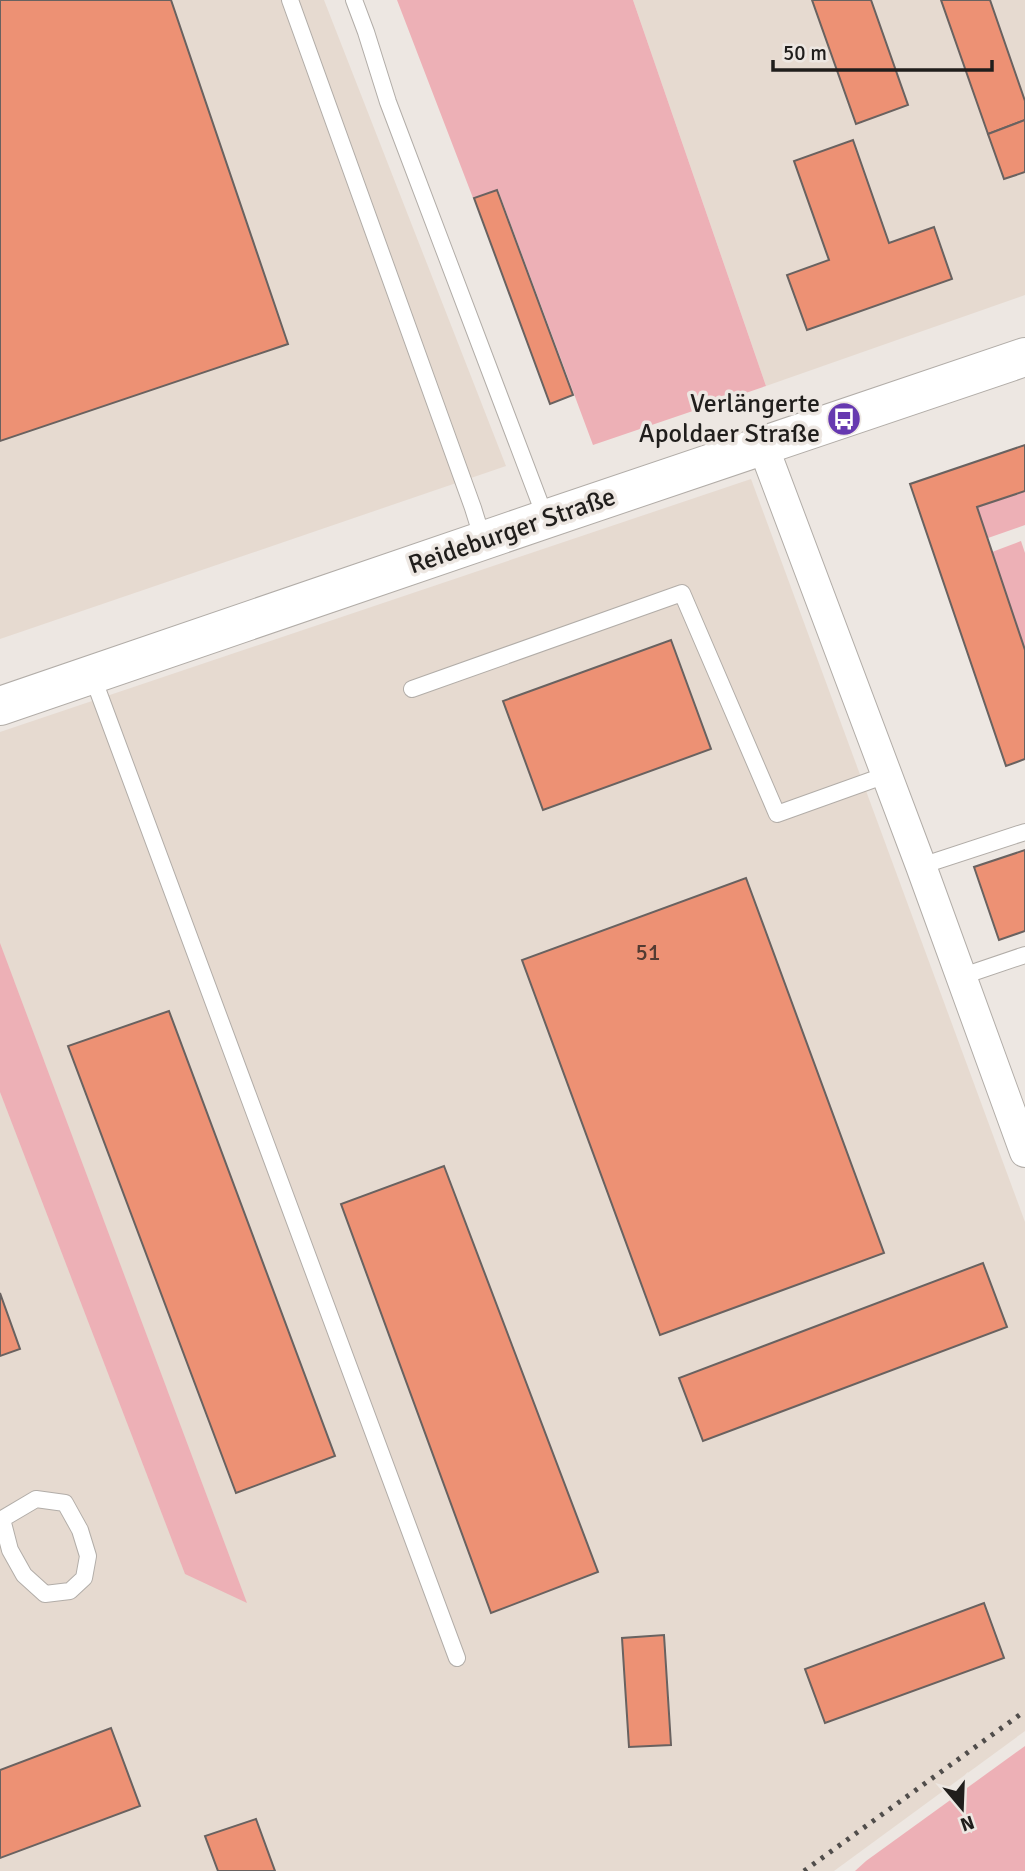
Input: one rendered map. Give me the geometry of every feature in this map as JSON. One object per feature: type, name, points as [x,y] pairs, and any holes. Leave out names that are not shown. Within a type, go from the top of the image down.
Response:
[{"type":"street","name":"Reideburger Straße","points":[[0,706],[1025,358]]},
{"type":"street","points":[[763,446],[1025,1152]]},
{"type":"lane","points":[[290,0],[483,540]]},
{"type":"lane","points":[[354,0],[387,102],[546,519]]},
{"type":"lane","points":[[412,689],[682,593],[777,814],[886,775]]},
{"type":"lane","points":[[92,675],[457,1658]]},
{"type":"lane","points":[[921,866],[1025,832]]},
{"type":"lane","points":[[960,977],[1025,955]]},
{"type":"lane","points":[[36,1499],[65,1503],[88,1556],[84,1578],[70,1591],[45,1594],[24,1576],[10,1550],[1,1518],[36,1499]]},
{"type":"shaded area","points":[[0,0],[324,0],[506,466],[0,639]]},
{"type":"shaded area","points":[[397,0],[633,0],[766,386],[593,445],[498,190],[473,198]]},
{"type":"shaded area","points":[[633,0],[1025,0],[1025,295],[766,386]]},
{"type":"shaded area","points":[[751,479],[1025,1222],[1025,1731],[834,1871],[0,1871],[0,732]]},
{"type":"shaded area","points":[[1025,491],[1025,525],[988,538],[977,507]]},
{"type":"shaded area","points":[[1021,541],[1025,553],[1025,649],[992,552]]},
{"type":"shaded area","points":[[0,943],[247,1603],[185,1574],[0,1092]]},
{"type":"shaded area","points":[[1025,1746],[1025,1871],[855,1871],[866,1861]]},
{"type":"building","points":[[0,0],[171,0],[288,344],[0,441]]},
{"type":"building","points":[[812,0],[871,0],[908,105],[856,124]]},
{"type":"building","points":[[941,0],[990,0],[1025,101],[1025,120],[988,134]]},
{"type":"building","points":[[1025,120],[1025,172],[1004,179],[988,134]]},
{"type":"building","points":[[853,140],[889,243],[934,227],[952,279],[807,330],[787,275],[829,260],[794,161]]},
{"type":"building","points":[[497,190],[573,395],[550,404],[474,198]]},
{"type":"building","points":[[1025,445],[1025,491],[977,507],[1025,650],[1025,759],[1006,766],[910,484]]},
{"type":"building","points":[[671,640],[711,749],[543,810],[503,701]]},
{"type":"building","points":[[1025,850],[1025,931],[999,940],[974,867]]},
{"type":"building","points":[[746,878],[884,1253],[660,1335],[522,960]]},
{"type":"building","points":[[169,1011],[335,1456],[236,1493],[68,1046]]},
{"type":"building","points":[[444,1166],[598,1572],[491,1613],[341,1204]]},
{"type":"building","points":[[983,1263],[1007,1327],[703,1441],[679,1378]]},
{"type":"building","points":[[0,1293],[20,1349],[0,1356]]},
{"type":"building","points":[[984,1603],[1004,1658],[825,1723],[805,1669]]},
{"type":"building","points":[[664,1635],[671,1745],[629,1747],[622,1638]]},
{"type":"building","points":[[111,1728],[140,1806],[0,1858],[0,1770]]},
{"type":"building","points":[[256,1819],[275,1871],[218,1871],[205,1836]]},
{"type":"railway","points":[[804,1871],[1025,1711]]},
{"type":"place","name":"Verlängerte Apoldaer Straße","points":[[844,419]]}]
